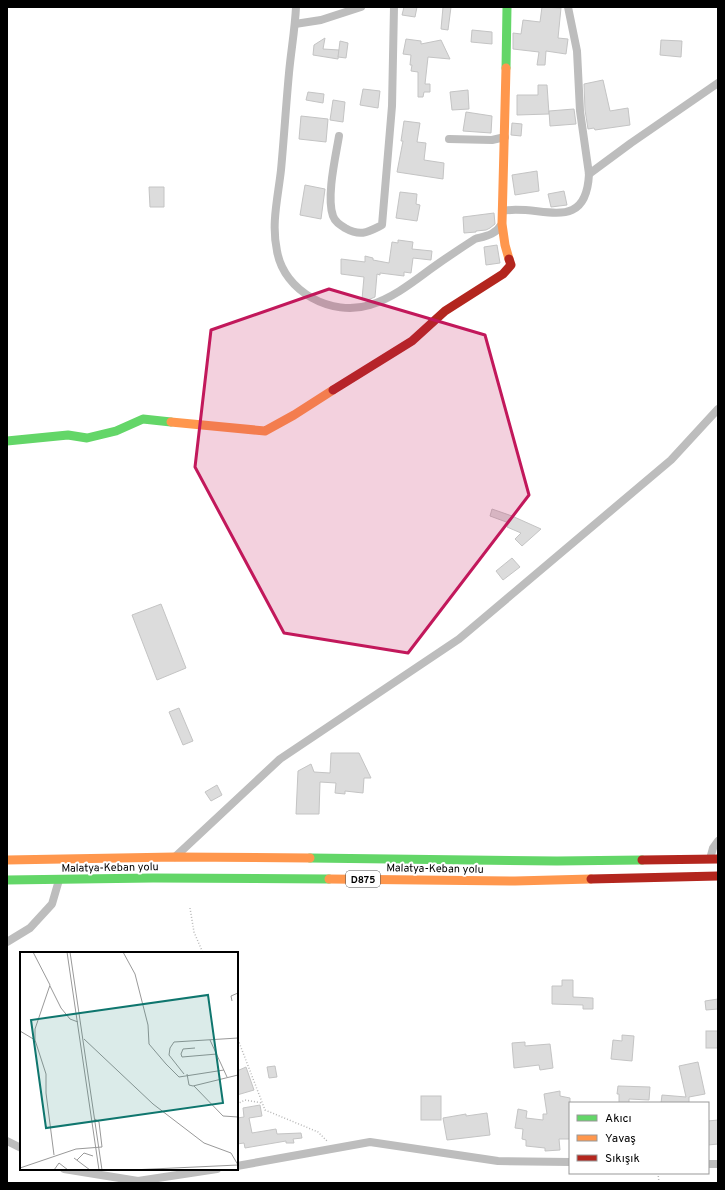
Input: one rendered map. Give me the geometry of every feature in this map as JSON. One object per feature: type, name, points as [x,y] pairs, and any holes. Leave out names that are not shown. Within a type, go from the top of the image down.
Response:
[{"type":"main road","points":[[7,441],[68,435],[87,438],[116,431],[142,419],[265,431],[412,341],[445,311],[503,274],[511,265],[505,245],[502,224],[507,7]]},
{"type":"main road","name":"Malatya-Keban yolu","points":[[7,860],[175,857],[557,861],[714,859]]},
{"type":"main road","name":"Malatya-Keban yolu","points":[[7,880],[169,878],[515,881],[718,876]]},
{"type":"street","points":[[296,7],[281,170],[275,214],[277,252],[280,264],[289,278],[301,290],[316,300],[330,306],[359,308],[371,305],[402,290],[475,239],[497,232],[502,224]]},
{"type":"street","points":[[295,24],[321,20],[361,7]]},
{"type":"street","points":[[339,136],[332,186],[332,215],[338,224],[353,233],[364,234],[382,225],[392,106],[394,7]]},
{"type":"street","points":[[502,210],[513,208],[546,213],[564,213],[577,208],[584,198],[589,174],[580,111],[577,51],[568,7]]},
{"type":"street","points":[[589,174],[718,83]]},
{"type":"street","points":[[449,139],[492,140],[505,137]]},
{"type":"street","points":[[175,857],[280,759],[460,639],[671,460],[718,410]]},
{"type":"street","points":[[714,859],[713,848],[718,841]]},
{"type":"street","points":[[7,942],[30,928],[52,904],[59,880]]},
{"type":"street","points":[[7,1141],[20,1148]]},
{"type":"street","points":[[238,1166],[370,1142],[498,1161],[569,1162]]},
{"type":"street","points":[[70,1170],[137,1182],[211,1170]]},
{"type":"path","points":[[190,908],[194,932],[203,952]]},
{"type":"path","points":[[238,1039],[265,1110],[318,1132],[333,1149]]},
{"type":"path","points":[[238,1104],[246,1100],[262,1103]]},
{"type":"highlighted area","points":[[329,289],[485,335],[529,495],[408,653],[284,633],[195,467],[211,330]]},
{"type":"building","points":[[404,7],[417,7],[415,17],[402,15]]},
{"type":"building","points":[[443,7],[451,7],[448,30],[441,29]]},
{"type":"building","points":[[542,7],[561,8],[558,38],[568,39],[566,54],[546,51],[545,65],[537,65],[539,52],[513,49],[513,33],[521,34],[523,20],[540,22]]},
{"type":"building","points":[[472,30],[492,32],[492,44],[471,42]]},
{"type":"building","points":[[325,38],[323,49],[339,50],[338,59],[313,55],[314,45]]},
{"type":"building","points":[[406,39],[421,41],[421,44],[441,40],[450,59],[428,57],[425,84],[430,84],[430,92],[424,92],[423,97],[418,97],[418,72],[411,71],[411,55],[403,54]]},
{"type":"building","points":[[661,40],[682,41],[681,57],[660,55]]},
{"type":"building","points":[[340,41],[348,43],[346,58],[338,57]]},
{"type":"building","points":[[603,80],[610,111],[628,108],[630,125],[595,130],[594,128],[588,129],[585,110],[584,84]]},
{"type":"building","points":[[538,85],[547,85],[549,114],[517,115],[517,95],[538,95]]},
{"type":"building","points":[[363,89],[380,91],[378,108],[360,105]]},
{"type":"building","points":[[468,90],[469,109],[452,110],[450,92]]},
{"type":"building","points":[[308,92],[324,94],[323,103],[306,100]]},
{"type":"building","points":[[333,100],[345,102],[343,122],[330,120]]},
{"type":"building","points":[[574,109],[576,124],[550,126],[549,111]]},
{"type":"building","points":[[466,112],[492,116],[491,133],[463,131]]},
{"type":"building","points":[[301,116],[328,119],[326,142],[299,139]]},
{"type":"building","points":[[404,121],[420,123],[417,142],[426,143],[424,160],[444,163],[443,179],[397,172],[403,141],[401,141]]},
{"type":"building","points":[[512,123],[522,124],[521,136],[511,135]]},
{"type":"building","points":[[537,171],[539,191],[515,195],[512,175]]},
{"type":"building","points":[[305,185],[325,189],[321,219],[300,215]]},
{"type":"building","points":[[149,187],[164,187],[164,207],[150,207]]},
{"type":"building","points":[[564,191],[567,205],[551,207],[548,194]]},
{"type":"building","points":[[400,192],[417,194],[416,204],[420,205],[417,221],[396,218]]},
{"type":"building","points":[[494,213],[495,224],[490,228],[476,232],[464,233],[463,217]]},
{"type":"building","points":[[398,240],[413,242],[412,249],[432,251],[431,260],[413,258],[411,273],[404,272],[404,276],[380,273],[380,275],[377,274],[375,297],[368,300],[362,299],[364,277],[341,274],[341,259],[365,262],[365,256],[373,258],[373,260],[389,263],[392,242],[398,243]]},
{"type":"building","points":[[497,245],[500,263],[486,265],[484,247]]},
{"type":"building","points":[[492,509],[541,529],[522,546],[515,539],[521,533],[507,527],[509,523],[490,516]]},
{"type":"building","points":[[512,558],[520,567],[503,580],[496,571]]},
{"type":"building","points":[[161,604],[186,668],[157,680],[132,615]]},
{"type":"building","points":[[179,708],[193,741],[183,745],[169,712]]},
{"type":"building","points":[[331,753],[359,753],[371,778],[364,778],[363,793],[345,791],[345,794],[335,793],[336,783],[320,782],[319,814],[296,814],[298,771],[311,764],[314,772],[330,773]]},
{"type":"building","points":[[217,785],[222,795],[211,801],[205,792]]},
{"type":"building","points":[[562,980],[573,980],[573,997],[593,998],[593,1009],[583,1009],[583,1005],[552,1004],[552,986],[562,986]]},
{"type":"building","points":[[718,999],[718,1009],[706,1010],[705,1001]]},
{"type":"building","points":[[706,1031],[718,1031],[718,1048],[706,1048]]},
{"type":"building","points":[[622,1035],[634,1036],[632,1061],[611,1059],[613,1040],[622,1041]]},
{"type":"building","points":[[525,1042],[525,1046],[550,1044],[553,1068],[540,1070],[539,1065],[514,1068],[512,1043]]},
{"type":"building","points":[[698,1062],[705,1094],[689,1097],[689,1102],[661,1102],[662,1095],[686,1097],[679,1066]]},
{"type":"building","points":[[275,1066],[277,1077],[269,1078],[267,1067]]},
{"type":"building","points":[[246,1067],[254,1090],[238,1095],[238,1071]]},
{"type":"building","points":[[618,1086],[650,1087],[649,1100],[629,1099],[629,1102],[619,1102],[619,1094],[617,1094]]},
{"type":"building","points":[[560,1091],[560,1096],[570,1098],[569,1139],[559,1139],[560,1150],[545,1151],[545,1148],[526,1146],[526,1140],[522,1139],[523,1129],[515,1128],[518,1109],[527,1111],[526,1118],[543,1120],[543,1114],[547,1114],[544,1094]]},
{"type":"building","points":[[421,1096],[441,1096],[441,1120],[421,1120]]},
{"type":"building","points":[[260,1105],[262,1116],[249,1118],[252,1133],[276,1129],[277,1134],[301,1133],[302,1138],[293,1139],[294,1143],[286,1143],[286,1141],[245,1148],[244,1143],[238,1144],[238,1118],[244,1117],[243,1108]]},
{"type":"building","points":[[487,1113],[490,1135],[447,1140],[443,1118],[466,1114],[466,1116]]},
{"type":"building","points":[[718,1120],[718,1144],[709,1145],[709,1121]]},
{"type":"traffic: fast","points":[[506,68],[507,7]]},
{"type":"traffic: fast","points":[[7,441],[68,435],[87,438],[116,431],[143,419],[171,422]]},
{"type":"traffic: fast","points":[[310,858],[557,861],[642,860]]},
{"type":"traffic: fast","points":[[7,880],[153,878],[329,879]]},
{"type":"traffic: slow","points":[[506,68],[502,224],[509,259]]},
{"type":"traffic: slow","points":[[171,422],[265,431],[294,415],[333,390]]},
{"type":"traffic: slow","points":[[7,860],[175,857],[310,858]]},
{"type":"traffic: slow","points":[[329,879],[515,881],[591,879]]},
{"type":"traffic: jam","points":[[333,390],[412,341],[445,311],[503,274],[511,265],[509,259]]},
{"type":"traffic: jam","points":[[642,860],[718,859]]},
{"type":"traffic: jam","points":[[591,879],[718,876]]}]
